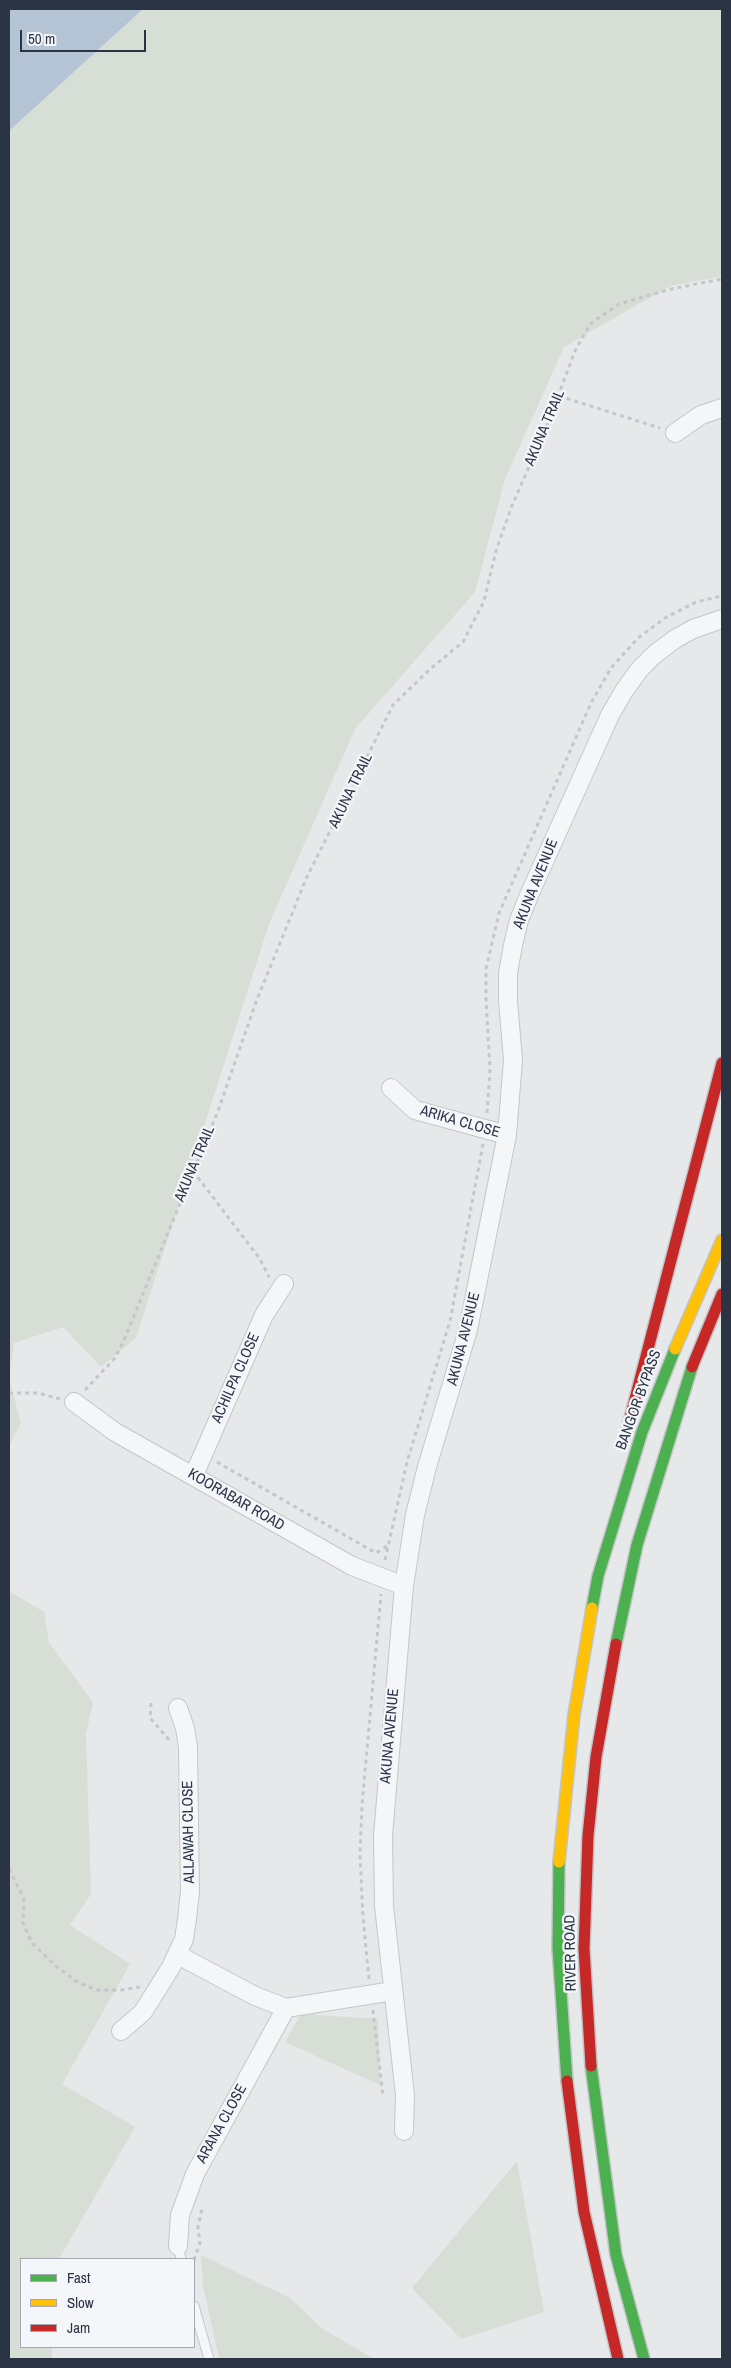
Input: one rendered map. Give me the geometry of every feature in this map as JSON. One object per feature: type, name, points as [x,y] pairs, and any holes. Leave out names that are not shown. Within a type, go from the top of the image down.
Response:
[{"type":"main road","points":[[623,1445],[722,1063]]},
{"type":"main road","name":"BANGOR BYPASS","points":[[598,1576],[642,1432],[683,1327],[722,1240]]},
{"type":"main road","points":[[637,1545],[676,1413],[697,1352],[722,1294]]},
{"type":"main road","points":[[637,1545],[696,1393]]},
{"type":"main road","points":[[598,1576],[609,1500]]},
{"type":"main road","name":"RIVER ROAD","points":[[637,1545],[620,1623],[596,1757],[584,1887],[584,1949],[589,2053],[616,2256],[644,2359]]},
{"type":"main road","name":"RIVER ROAD","points":[[598,1576],[585,1641],[574,1715],[560,1860],[558,1948],[566,2076],[584,2212],[618,2359]]},
{"type":"street","points":[[675,433],[701,415],[722,408]]},
{"type":"street","name":"AKUNA AVENUE","points":[[404,2131],[405,2095],[384,1906],[383,1836],[404,1586],[409,1545],[420,1496],[468,1330],[506,1135],[513,1060],[508,1001],[508,973],[519,920],[610,715],[624,690],[644,664],[675,640],[693,629],[722,620]]},
{"type":"street","name":"ARIKA CLOSE","points":[[391,1088],[415,1110],[506,1135]]},
{"type":"street","name":"ACHILPA CLOSE","points":[[194,1475],[264,1315],[280,1289]]},
{"type":"street","name":"KOORABAR ROAD","points":[[74,1402],[115,1432],[352,1566],[404,1586]]},
{"type":"street","name":"ALLAWAH CLOSE","points":[[120,2031],[143,2012],[178,1955],[188,1919],[190,1891],[188,1747],[185,1728],[178,1708]]},
{"type":"street","points":[[178,1955],[255,1996],[286,2008],[393,1991]]},
{"type":"street","name":"ARANA CLOSE","points":[[179,2252],[180,2215],[195,2174],[286,2008]]},
{"type":"lane","points":[[195,2310],[209,2359]]},
{"type":"path","name":"AKUNA TRAIL","points":[[74,1402],[114,1358],[124,1340],[218,1111],[256,1002],[306,879],[393,705],[429,670],[463,642],[484,601],[496,551],[511,508],[559,396],[575,351],[590,324],[619,304],[671,289],[722,279]]},
{"type":"path","points":[[559,396],[675,433]]},
{"type":"path","points":[[192,1171],[260,1259],[280,1289]]},
{"type":"path","points":[[9,1393],[38,1393],[74,1402]]},
{"type":"path","points":[[203,1454],[376,1553],[387,1546]]},
{"type":"path","points":[[151,1703],[150,1718],[159,1731],[169,1739],[171,1747]]},
{"type":"path","points":[[9,1869],[24,1899],[23,1923],[32,1943],[58,1968],[79,1983],[97,1990],[120,1990],[139,1987],[154,1994]]},
{"type":"path","points":[[364,2012],[373,2011]]},
{"type":"path","points":[[195,2258],[200,2243],[198,2227],[203,2201]]},
{"type":"shaded area","points":[[143,9],[722,9],[722,276],[670,286],[564,347],[505,479],[475,592],[355,729],[269,924],[136,1338],[101,1367],[63,1327],[14,1343],[9,1378],[9,131]]},
{"type":"shaded area","points":[[9,1378],[21,1423],[9,1446]]},
{"type":"shaded area","points":[[9,1591],[44,1612],[49,1643],[93,1702],[86,1734],[91,1894],[70,1925],[130,1964],[62,2084],[135,2127],[60,2258],[20,2258],[20,2348],[52,2348],[52,2359],[9,2359]]},
{"type":"shaded area","points":[[301,2014],[378,2019],[380,2085],[285,2042]]},
{"type":"shaded area","points":[[517,2161],[544,2312],[461,2339],[412,2288]]},
{"type":"shaded area","points":[[201,2255],[290,2298],[323,2329],[374,2359],[219,2359],[203,2285]]},
{"type":"water","points":[[9,9],[143,9],[9,131]]},
{"type":"traffic: fast","points":[[592,1608],[598,1576],[642,1432],[675,1349]]},
{"type":"traffic: fast","points":[[616,1644],[637,1545],[692,1367]]},
{"type":"traffic: fast","points":[[559,1862],[558,1948],[567,2081]]},
{"type":"traffic: fast","points":[[591,2066],[616,2255],[644,2359]]},
{"type":"traffic: slow","points":[[675,1349],[722,1240]]},
{"type":"traffic: slow","points":[[559,1862],[574,1715],[592,1608]]},
{"type":"traffic: jam","points":[[627,1430],[722,1063]]},
{"type":"traffic: jam","points":[[692,1367],[722,1294]]},
{"type":"traffic: jam","points":[[591,2066],[584,1949],[588,1836],[596,1757],[616,1644]]},
{"type":"traffic: jam","points":[[567,2081],[584,2212],[618,2359]]}]
